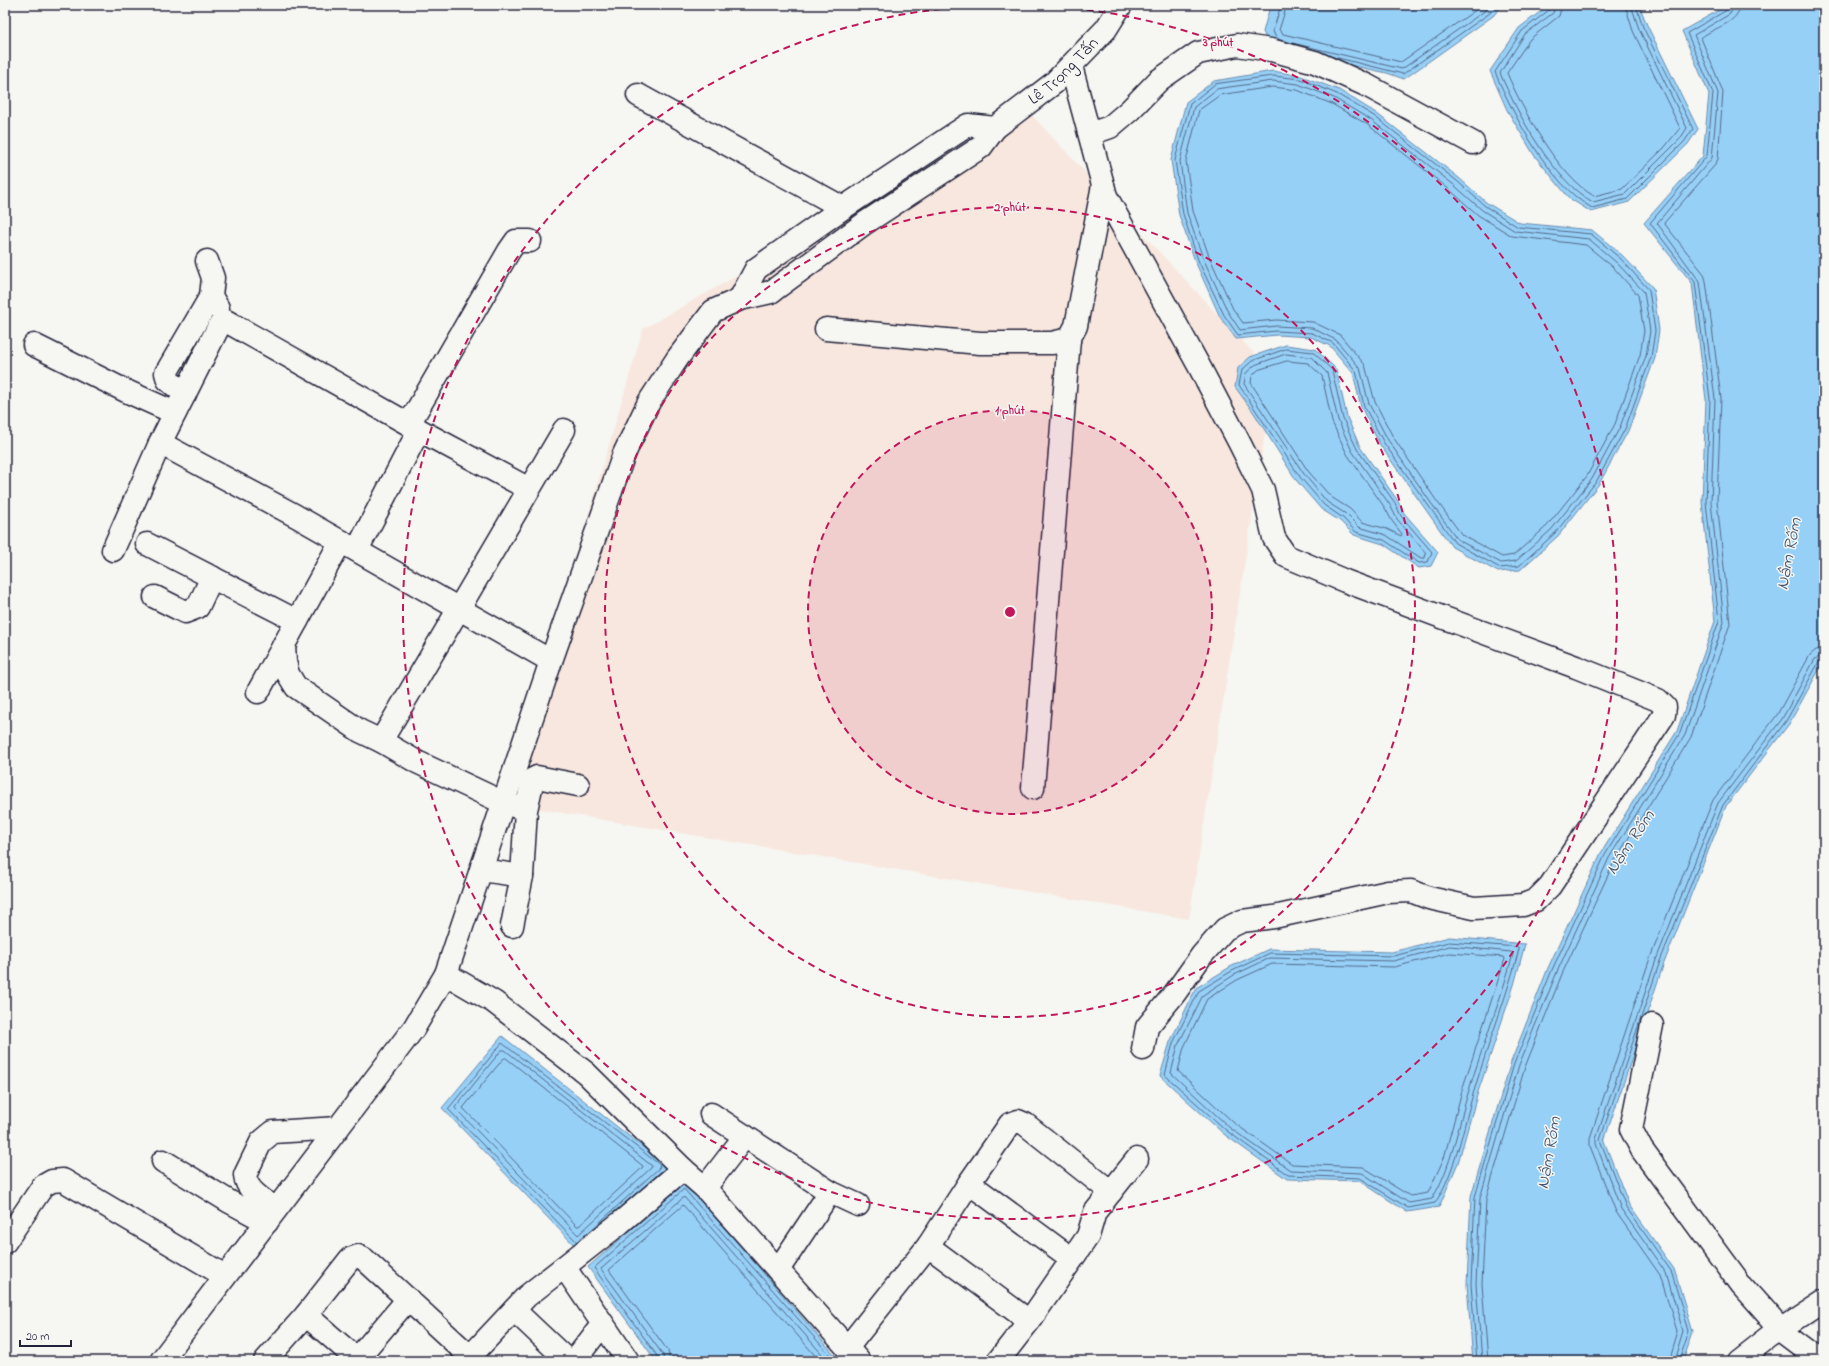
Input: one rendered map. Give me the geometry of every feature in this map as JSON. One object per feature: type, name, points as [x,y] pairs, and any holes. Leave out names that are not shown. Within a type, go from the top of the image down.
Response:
[{"type":"street","name":"Lê Trọng Tấn","points":[[161,1361],[414,1028],[446,974],[551,661],[624,454],[649,402],[678,359],[713,311],[740,299],[771,292],[865,223],[981,147],[995,128],[1054,83],[1071,66],[1106,29],[1121,5]]},
{"type":"street","points":[[1090,134],[1110,127],[1130,110],[1159,80],[1198,53],[1237,45],[1271,50],[1315,62],[1366,85],[1473,143]]},
{"type":"street","points":[[1071,66],[1106,196],[1239,442],[1263,490],[1274,538],[1286,556],[1345,581],[1576,667],[1658,700],[1665,707],[1664,715],[1603,807],[1550,886],[1536,900],[1523,905],[1474,908],[1429,898],[1411,891],[1388,892],[1274,917],[1242,921],[1225,929],[1202,955],[1175,993],[1147,1027],[1143,1049]]},
{"type":"street","points":[[638,95],[843,208]]},
{"type":"street","points":[[740,299],[756,269],[843,208],[968,125],[995,128]]},
{"type":"street","points":[[1033,788],[1069,339],[1076,326],[1102,185]]},
{"type":"street","points":[[258,692],[297,621],[349,546],[508,251],[516,241],[530,241]]},
{"type":"street","points":[[180,404],[166,373],[211,296],[213,278],[207,262]]},
{"type":"street","points":[[211,296],[226,321],[414,427],[529,489]]},
{"type":"street","points":[[113,550],[160,443],[219,326],[226,321]]},
{"type":"street","points":[[826,329],[980,343],[1052,343],[1069,339]]},
{"type":"street","points":[[34,345],[126,391],[180,404]]},
{"type":"street","points":[[381,741],[564,430]]},
{"type":"street","points":[[160,443],[349,546],[551,661]]},
{"type":"street","points":[[147,544],[297,621]]},
{"type":"street","points":[[155,597],[185,612],[198,607],[212,577]]},
{"type":"street","points":[[284,644],[285,662],[288,674],[296,687],[360,731],[418,762],[504,802],[526,810]]},
{"type":"street","points":[[512,926],[522,876],[526,810],[529,790],[533,779],[537,777],[578,785]]},
{"type":"street","points":[[481,870],[522,876]]},
{"type":"street","points":[[446,974],[494,1002],[586,1073],[683,1169],[705,1188],[853,1354],[1010,1124],[1018,1121],[1025,1124],[1111,1192]]},
{"type":"street","points":[[1652,1025],[1631,1129],[1642,1150],[1776,1333],[1822,1361]]},
{"type":"street","points":[[711,1114],[830,1192],[858,1205]]},
{"type":"street","points":[[272,1215],[250,1189],[245,1179],[245,1175],[261,1142],[267,1136],[277,1131],[338,1128]]},
{"type":"street","points":[[705,1188],[745,1136]]},
{"type":"street","points":[[998,1361],[1029,1321],[1088,1236],[1095,1212],[1137,1159]]},
{"type":"street","points":[[163,1160],[230,1202],[272,1215]]},
{"type":"street","points":[[274,1358],[350,1259],[355,1256],[364,1259],[470,1359],[527,1296],[565,1268],[683,1169]]},
{"type":"street","points":[[5,1242],[43,1186],[52,1181],[63,1180],[225,1276]]},
{"type":"street","points":[[969,1183],[1072,1259]]},
{"type":"street","points":[[778,1270],[830,1192]]},
{"type":"street","points":[[928,1246],[1029,1321]]},
{"type":"street","points":[[565,1268],[628,1361]]},
{"type":"street","points":[[306,1315],[358,1360],[408,1299]]},
{"type":"street","points":[[1743,1358],[1776,1333],[1824,1301]]},
{"type":"street","points":[[514,1310],[568,1361]]},
{"type":"street","points":[[574,1361],[602,1324]]},
{"type":"shaded area","points":[[1028,111],[1274,375],[1189,919],[504,803],[643,329]]},
{"type":"water","points":[[1273,5],[1503,5],[1493,16],[1404,79],[1387,73],[1326,60],[1268,42],[1263,32],[1269,10]]},
{"type":"water","points":[[1549,5],[1639,5],[1647,25],[1698,129],[1688,144],[1629,202],[1591,212],[1569,198],[1534,155],[1507,110],[1490,71],[1519,28]]},
{"type":"water","name":"Nậm Rốm","points":[[1728,5],[1824,5],[1824,661],[1789,724],[1726,806],[1664,963],[1604,1141],[1629,1205],[1674,1269],[1693,1332],[1683,1361],[1473,1361],[1467,1285],[1471,1196],[1511,1062],[1548,968],[1601,853],[1677,731],[1715,621],[1702,502],[1706,400],[1692,283],[1644,223],[1703,156],[1709,94],[1682,31]]},
{"type":"water","points":[[1273,71],[1301,76],[1339,90],[1376,113],[1459,178],[1487,203],[1520,223],[1592,230],[1623,256],[1653,288],[1659,330],[1655,358],[1628,431],[1599,484],[1558,536],[1520,570],[1498,572],[1452,547],[1380,445],[1361,407],[1353,373],[1330,346],[1311,337],[1277,335],[1236,339],[1220,317],[1195,261],[1179,215],[1171,160],[1186,102],[1214,81]]},
{"type":"water","points":[[1286,345],[1315,349],[1336,369],[1347,417],[1360,447],[1398,501],[1404,513],[1438,552],[1431,566],[1419,568],[1383,544],[1354,535],[1340,521],[1321,509],[1296,480],[1254,413],[1235,387],[1238,368],[1250,357]]},
{"type":"water","points":[[1449,937],[1525,944],[1514,985],[1478,1092],[1458,1163],[1439,1207],[1407,1212],[1360,1181],[1287,1179],[1225,1135],[1160,1076],[1170,1042],[1196,988],[1230,967],[1269,949],[1392,952]]},
{"type":"water","points":[[502,1036],[667,1166],[577,1248],[442,1108]]},
{"type":"water","points":[[685,1183],[840,1361],[656,1361],[588,1267]]}]
